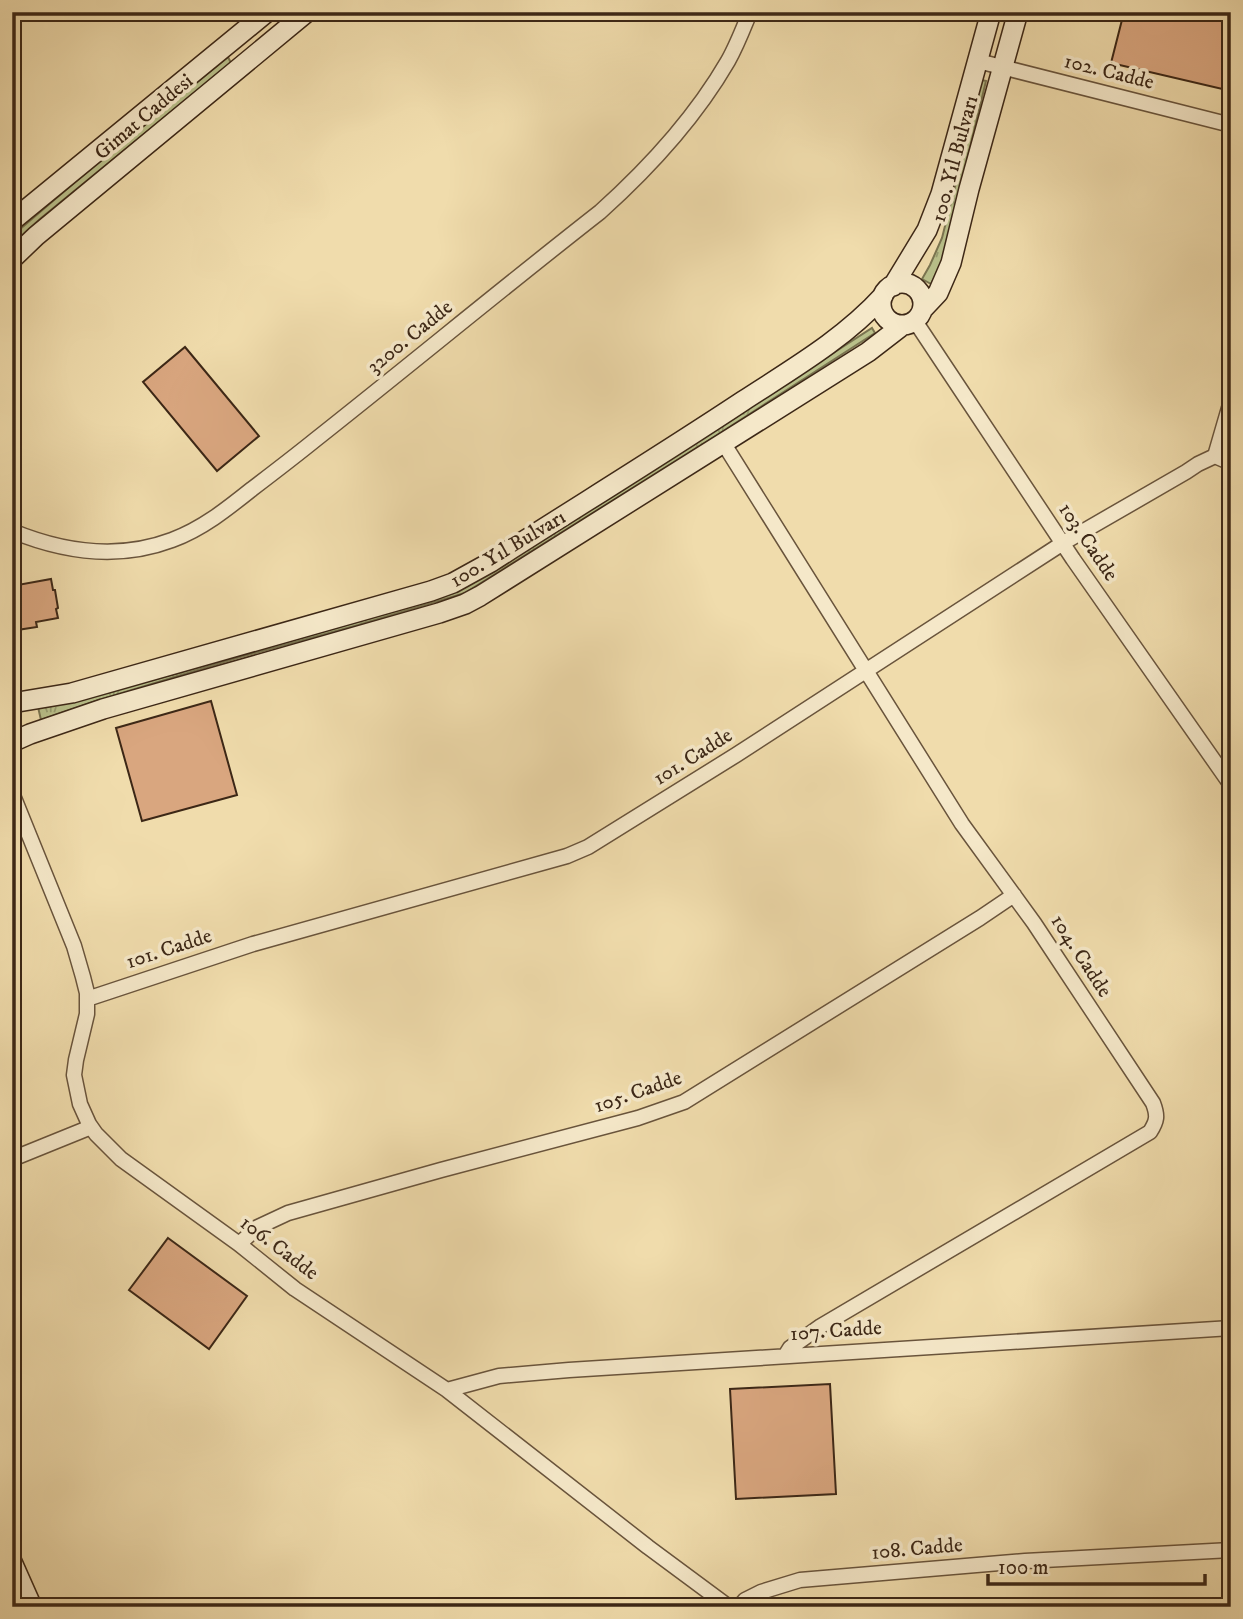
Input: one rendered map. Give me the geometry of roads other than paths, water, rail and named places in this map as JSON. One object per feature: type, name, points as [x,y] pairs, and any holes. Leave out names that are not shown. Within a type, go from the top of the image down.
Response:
[{"type":"main road","name":"Gimat Caddesi","points":[[12,221],[267,12]]},
{"type":"main road","name":"Gimat Caddesi","points":[[12,259],[45,228],[307,12]]},
{"type":"main road","name":"100. Yıl Bulvarı","points":[[12,703],[72,693],[453,583],[503,555],[820,350],[844,333],[888,291],[927,230],[941,194],[991,12]]},
{"type":"main road","name":"100. Yıl Bulvarı","points":[[12,742],[103,709],[465,604],[868,352],[913,318],[938,293],[951,263],[1018,12]]},
{"type":"main road","points":[[899,283],[918,290],[922,296],[913,318],[890,320],[882,309],[888,291],[899,283]]},
{"type":"main road","points":[[12,1562],[32,1607]]},
{"type":"street","name":"3200. Cadde","points":[[12,531],[54,546],[109,552],[139,550],[195,531],[224,511],[389,382],[629,186],[686,122],[727,62],[750,12]]},
{"type":"street","points":[[229,43],[246,62]]},
{"type":"street","name":"102. Cadde","points":[[978,61],[1231,125]]},
{"type":"street","name":"103. Cadde","points":[[913,318],[1063,543],[1231,785]]},
{"type":"street","points":[[1231,401],[1215,456],[1231,463]]},
{"type":"street","name":"104. Cadde","points":[[724,444],[962,824],[1014,895],[1153,1103],[1157,1114],[1156,1123],[1150,1132],[821,1326],[790,1348],[785,1356]]},
{"type":"street","name":"101. Cadde","points":[[87,999],[253,944],[567,856],[588,846],[736,755],[1063,543],[1215,456]]},
{"type":"street","name":"106. Cadde","points":[[12,793],[74,946],[83,977],[87,1014],[74,1075],[80,1104],[91,1127],[108,1147],[295,1289],[447,1390],[729,1607]]},
{"type":"street","name":"105. Cadde","points":[[239,1244],[258,1227],[288,1213],[638,1118],[684,1102],[1014,895]]},
{"type":"street","points":[[12,1159],[91,1127]]},
{"type":"street","name":"107. Cadde","points":[[447,1390],[485,1379],[569,1370],[1231,1328]]},
{"type":"street","name":"108. Cadde","points":[[739,1607],[745,1600],[761,1592],[800,1580],[1025,1561],[1231,1550]]}]
